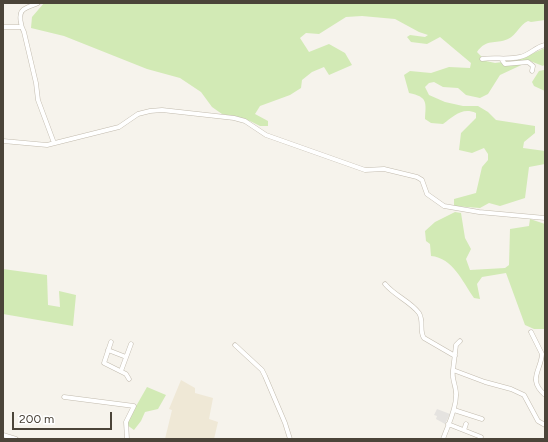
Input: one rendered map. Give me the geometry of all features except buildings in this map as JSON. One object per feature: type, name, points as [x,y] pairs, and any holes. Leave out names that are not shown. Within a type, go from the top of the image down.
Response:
[{"type":"street","points":[[38,3],[23,10],[21,13],[21,27],[24,32],[36,83],[38,100],[54,143]]},
{"type":"street","points":[[3,26],[21,27]]},
{"type":"street","points":[[482,59],[502,60],[521,57],[528,55],[536,47],[545,45]]},
{"type":"street","points":[[502,60],[505,64],[528,62],[533,66],[532,71]]},
{"type":"street","points":[[3,141],[47,144],[54,143],[119,127],[138,114],[150,111],[162,110],[234,118],[245,122],[266,135],[365,170],[384,169],[417,177],[422,180],[427,194],[444,206],[479,212],[545,218]]},
{"type":"street","points":[[386,284],[393,293],[411,304],[419,314],[424,338],[454,356]]},
{"type":"street","points":[[532,332],[542,354],[535,377],[537,386],[545,395]]},
{"type":"street","points":[[443,439],[454,410],[456,392],[452,378],[456,345],[460,341]]},
{"type":"street","points":[[111,342],[104,363],[126,374],[129,379]]},
{"type":"street","points":[[121,371],[132,344]]},
{"type":"street","points":[[235,345],[262,370],[266,376],[290,439]]},
{"type":"street","points":[[108,350],[126,357]]},
{"type":"street","points":[[453,370],[485,382],[511,389],[524,396],[538,421],[545,425]]},
{"type":"street","points":[[64,397],[134,406],[126,422],[127,439]]},
{"type":"street","points":[[454,410],[482,419]]},
{"type":"street","points":[[448,424],[481,436]]},
{"type":"street","points":[[464,430],[466,424]]},
{"type":"street","points":[[3,435],[16,439]]},
{"type":"shaded area","points":[[181,380],[195,388],[195,393],[213,398],[209,419],[218,422],[214,439],[165,439],[172,410],[169,409]]},
{"type":"shaded area","points":[[437,409],[450,414],[445,424],[436,419],[437,416],[434,415]]},
{"type":"green space","points":[[44,3],[545,3],[545,20],[528,21],[508,39],[488,43],[477,52],[486,61],[495,63],[518,60],[545,48],[545,64],[543,66],[530,61],[500,75],[488,94],[480,98],[466,95],[458,88],[443,87],[434,82],[429,83],[425,87],[429,95],[445,102],[463,106],[478,106],[488,112],[496,120],[535,126],[535,133],[524,142],[523,148],[545,151],[545,164],[529,167],[525,198],[500,206],[489,203],[480,208],[454,206],[454,199],[476,193],[482,167],[488,160],[488,154],[484,148],[472,153],[459,150],[461,133],[476,118],[476,113],[466,111],[458,113],[443,124],[431,123],[425,119],[426,108],[423,99],[420,96],[409,93],[404,75],[410,71],[431,73],[449,67],[470,68],[471,63],[440,37],[427,44],[411,42],[407,37],[410,35],[425,37],[428,35],[419,32],[395,19],[362,16],[346,17],[319,34],[306,33],[300,38],[309,52],[329,44],[345,53],[352,65],[329,75],[324,67],[312,72],[302,80],[301,88],[290,95],[260,106],[255,114],[268,121],[268,126],[260,126],[250,121],[222,114],[212,107],[201,92],[180,78],[147,69],[64,36],[31,28],[32,17]]},
{"type":"green space","points":[[544,70],[545,91],[534,86],[532,82],[539,71]]},
{"type":"green space","points":[[455,212],[461,213],[465,238],[471,249],[466,259],[470,270],[505,268],[509,265],[510,229],[529,226],[530,219],[545,224],[545,329],[534,329],[525,325],[506,273],[482,277],[477,284],[480,299],[474,298],[451,266],[439,258],[431,256],[430,244],[426,241],[425,231],[435,222]]},
{"type":"green space","points":[[3,269],[47,275],[48,305],[60,307],[59,291],[76,295],[73,326],[3,314]]},
{"type":"green space","points":[[147,387],[166,395],[158,409],[145,412],[141,421],[134,430],[127,425],[127,422]]}]
